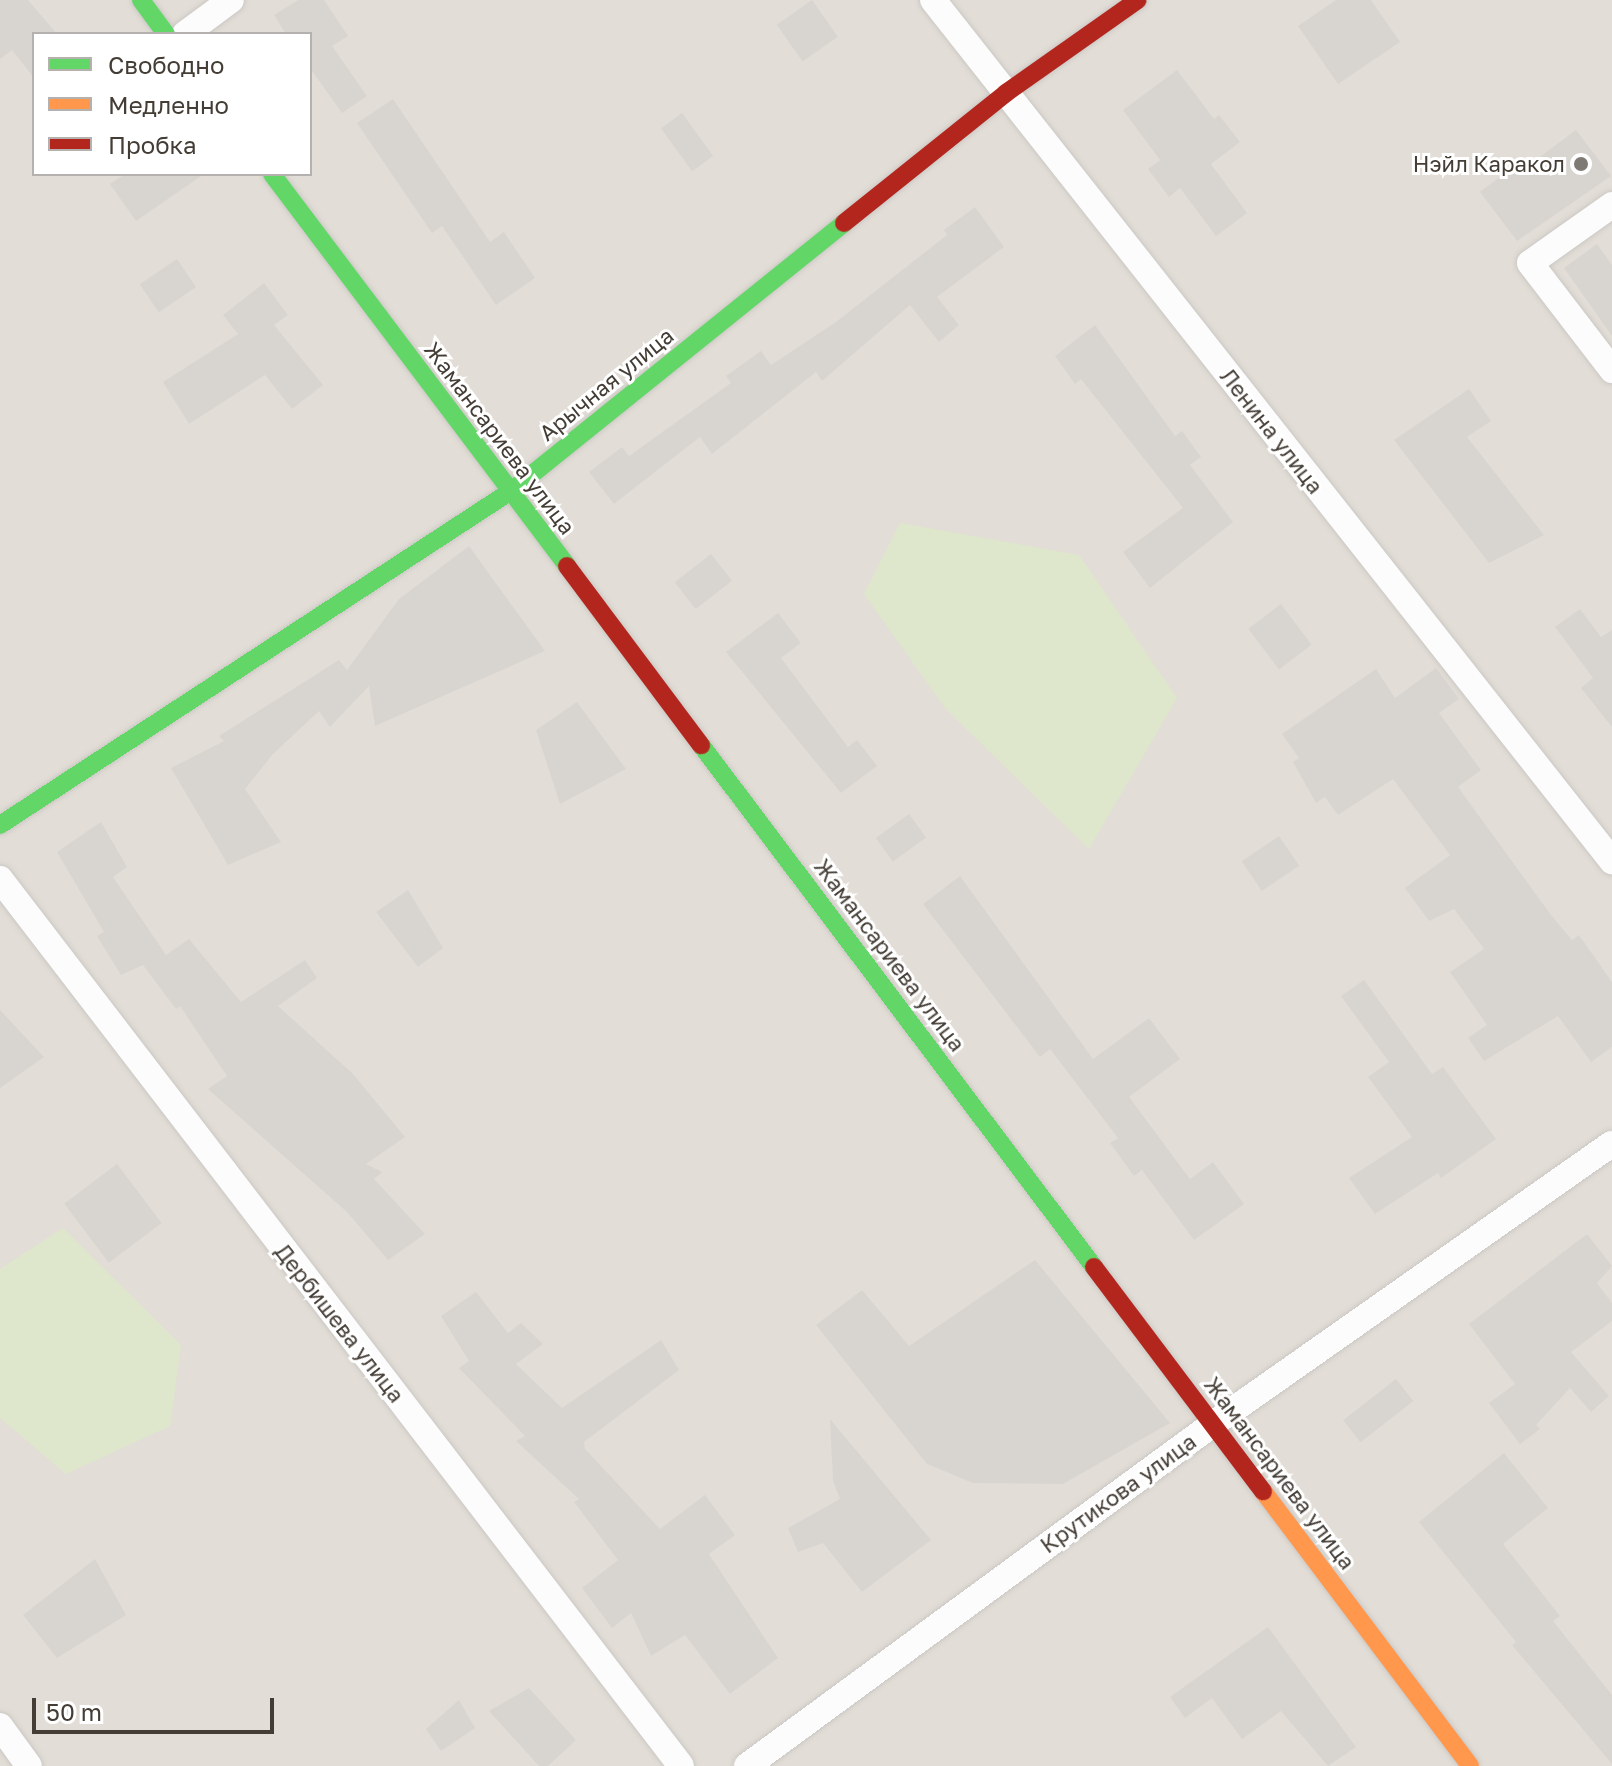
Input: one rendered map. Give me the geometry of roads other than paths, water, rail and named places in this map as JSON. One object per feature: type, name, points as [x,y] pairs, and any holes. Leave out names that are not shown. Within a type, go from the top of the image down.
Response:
[{"type":"street","points":[[141,0],[165,32]]},
{"type":"street","points":[[188,32],[231,0]]},
{"type":"street","name":"Ленина улица","points":[[933,0],[1612,861]]},
{"type":"street","name":"Арычная улица","points":[[0,825],[511,491],[1006,93],[1138,0]]},
{"type":"street","name":"Жамансариева улица","points":[[274,176],[1470,1766]]},
{"type":"street","points":[[1612,205],[1530,263],[1612,370]]},
{"type":"street","name":"Дербишева улица","points":[[0,879],[681,1766]]},
{"type":"street","name":"Крутикова улица","points":[[747,1766],[1213,1424],[1612,1144]]},
{"type":"street","points":[[0,1726],[29,1766]]},
{"type":"place","name":"Нэйл Каракол","points":[[1581,164]]}]
